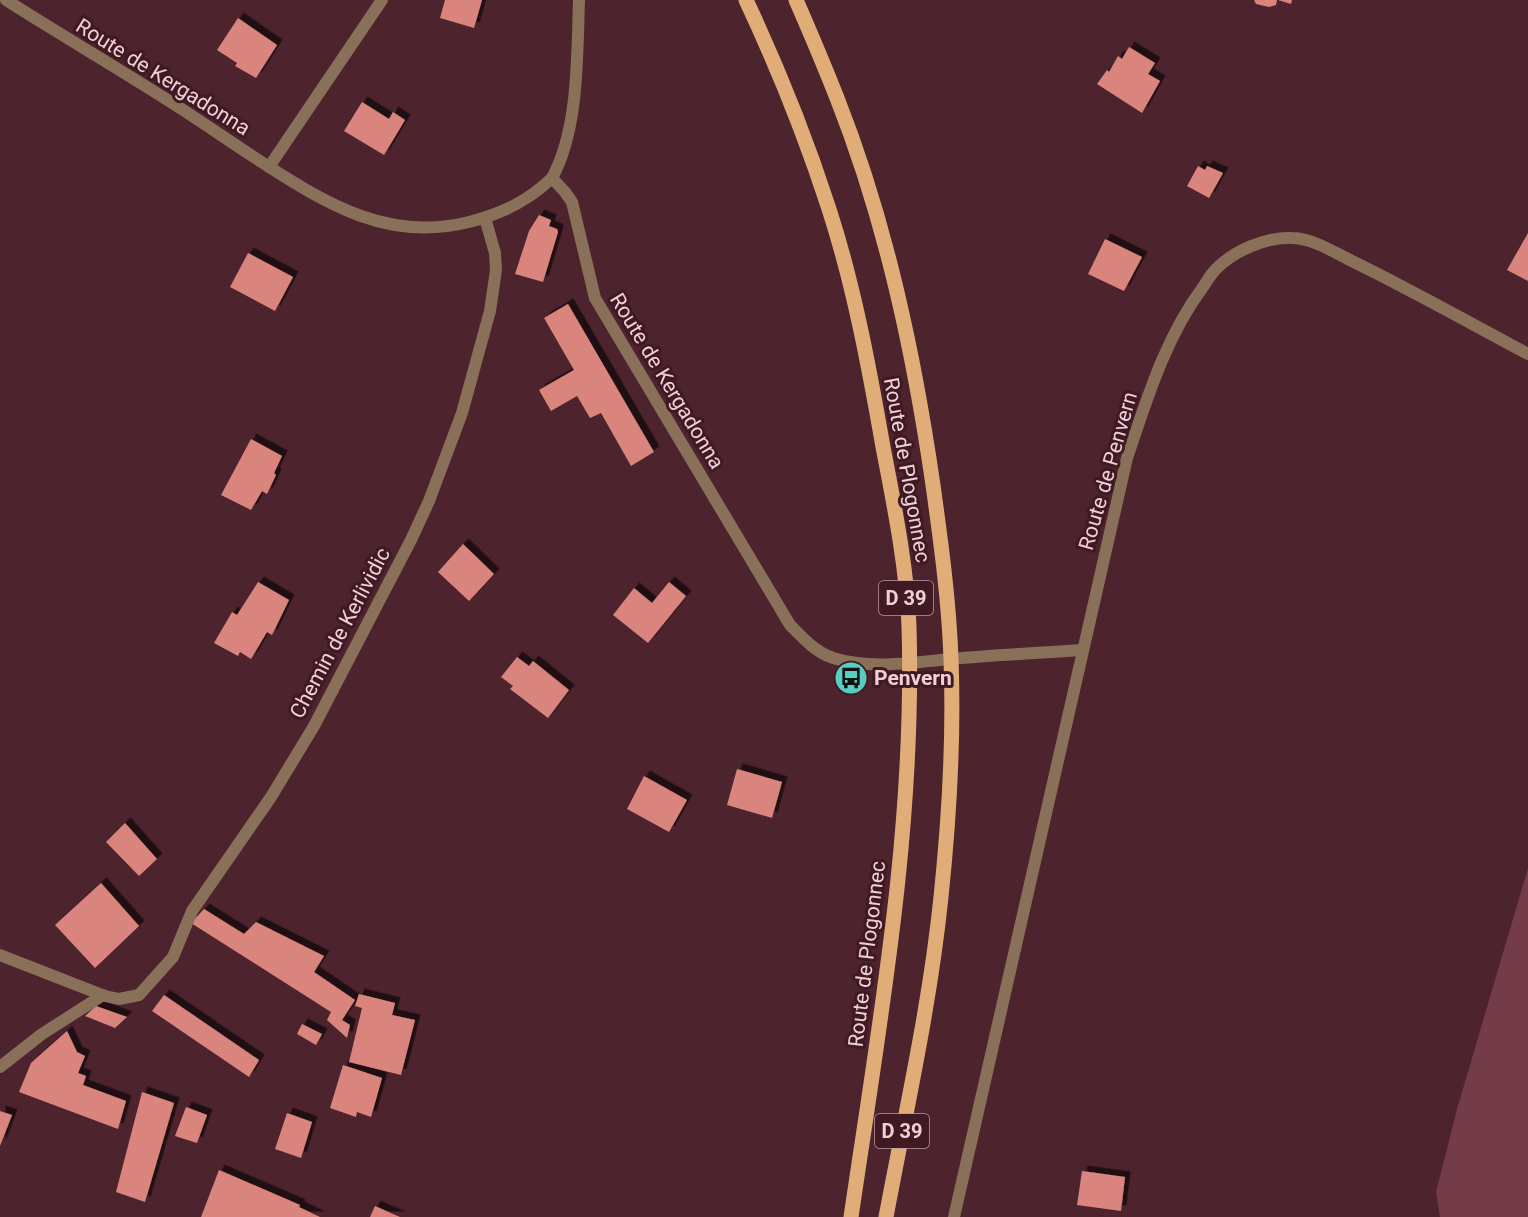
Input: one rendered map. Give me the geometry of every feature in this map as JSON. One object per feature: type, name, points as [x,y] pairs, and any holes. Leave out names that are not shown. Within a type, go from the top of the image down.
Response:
[{"type":"main road","name":"Route de Plogonnec","points":[[746,0],[786,89],[829,210],[845,264],[864,343],[892,492],[909,622],[908,762],[898,891],[883,1011],[851,1217]]},
{"type":"main road","name":"Route de Plogonnec","points":[[796,0],[838,99],[856,152],[900,308],[921,411],[939,531],[951,659],[947,823],[941,896],[932,973],[886,1217]]},
{"type":"street","name":"Route de Kergadonna","points":[[6,0],[326,202],[353,213],[401,227],[441,228],[485,218],[519,204],[535,194],[552,178],[572,202],[595,298],[790,625],[815,650],[855,663],[909,665],[951,659]]},
{"type":"street","points":[[269,167],[382,0]]},
{"type":"street","points":[[552,178],[563,156],[569,131],[579,0]]},
{"type":"street","name":"Chemin de Kerlividic","points":[[0,955],[119,999],[139,995],[173,957],[192,911],[271,797],[314,726],[411,540],[433,490],[462,412],[490,310],[496,270],[495,253],[485,218]]},
{"type":"street","name":"Route de Penvern","points":[[1082,651],[1127,458],[1153,383],[1174,332],[1195,298],[1216,269],[1242,250],[1266,242],[1291,238],[1316,244],[1528,354]]},
{"type":"street","points":[[951,659],[1082,651],[954,1217]]},
{"type":"street","points":[[0,1067],[50,1028],[103,995]]},
{"type":"shaded area","points":[[1528,868],[1528,1217],[1440,1217],[1436,1192],[1457,1109]]},
{"type":"building","points":[[445,0],[482,0],[474,28],[440,18]]},
{"type":"building","points":[[1254,0],[1277,0],[1276,5],[1269,7],[1256,4]]},
{"type":"building","points":[[1278,0],[1292,0],[1291,4]]},
{"type":"building","points":[[238,18],[277,45],[256,78],[235,66],[237,63],[217,50]]},
{"type":"building","points":[[1129,47],[1155,63],[1148,74],[1160,81],[1142,113],[1097,84],[1107,70],[1109,72],[1118,56],[1122,59]]},
{"type":"building","points":[[362,102],[389,119],[393,112],[405,120],[384,155],[344,131]]},
{"type":"building","points":[[1198,166],[1205,170],[1207,166],[1223,173],[1209,198],[1187,186]]},
{"type":"building","points":[[539,215],[551,220],[549,226],[557,229],[558,232],[543,282],[515,274],[529,231]]},
{"type":"building","points":[[1528,233],[1528,281],[1507,270]]},
{"type":"building","points":[[1105,239],[1142,257],[1124,291],[1088,274]]},
{"type":"building","points":[[248,253],[293,277],[275,311],[230,287]]},
{"type":"building","points":[[568,304],[654,452],[631,466],[601,413],[590,418],[577,396],[551,411],[539,390],[574,370],[544,318]]},
{"type":"building","points":[[251,439],[282,456],[267,494],[262,491],[251,510],[221,495]]},
{"type":"building","points":[[463,544],[494,574],[469,601],[438,572]]},
{"type":"building","points":[[258,582],[289,600],[272,635],[267,632],[251,659],[240,652],[238,656],[214,643],[232,612],[237,615]]},
{"type":"building","points":[[669,582],[686,596],[648,643],[613,615],[634,588],[652,603]]},
{"type":"building","points":[[517,657],[529,666],[533,661],[569,690],[548,718],[510,689],[513,686],[501,677]]},
{"type":"building","points":[[737,769],[782,782],[772,818],[727,805]]},
{"type":"building","points":[[644,776],[687,800],[669,832],[627,809]]},
{"type":"building","points":[[125,823],[157,859],[139,876],[106,842]]},
{"type":"building","points":[[101,883],[139,926],[95,968],[55,925]]},
{"type":"building","points":[[204,909],[244,934],[256,922],[324,956],[314,972],[355,1000],[342,1020],[350,1025],[347,1038],[327,1020],[331,1012],[191,923]]},
{"type":"building","points":[[359,994],[395,1003],[392,1015],[415,1020],[401,1075],[349,1062],[362,1008],[355,1006]]},
{"type":"building","points":[[164,995],[259,1060],[249,1077],[152,1011]]},
{"type":"building","points":[[96,1006],[127,1017],[115,1028],[85,1016]]},
{"type":"building","points":[[302,1024],[322,1034],[316,1045],[297,1034]]},
{"type":"building","points":[[67,1031],[77,1052],[85,1056],[78,1073],[86,1076],[83,1085],[126,1101],[118,1129],[19,1092],[31,1063]]},
{"type":"building","points":[[343,1065],[382,1078],[371,1117],[357,1112],[356,1117],[330,1108]]},
{"type":"building","points":[[142,1092],[174,1103],[145,1202],[116,1192]]},
{"type":"building","points":[[186,1107],[207,1115],[197,1143],[175,1136]]},
{"type":"building","points":[[0,1111],[12,1115],[0,1146]]},
{"type":"building","points":[[287,1113],[312,1122],[301,1158],[275,1149]]},
{"type":"building","points":[[219,1170],[300,1205],[299,1207],[320,1217],[201,1217]]},
{"type":"building","points":[[1082,1171],[1125,1177],[1121,1211],[1077,1205]]},
{"type":"building","points":[[375,1206],[400,1217],[370,1217]]},
{"type":"place","name":"Penvern","points":[[851,678]]}]
